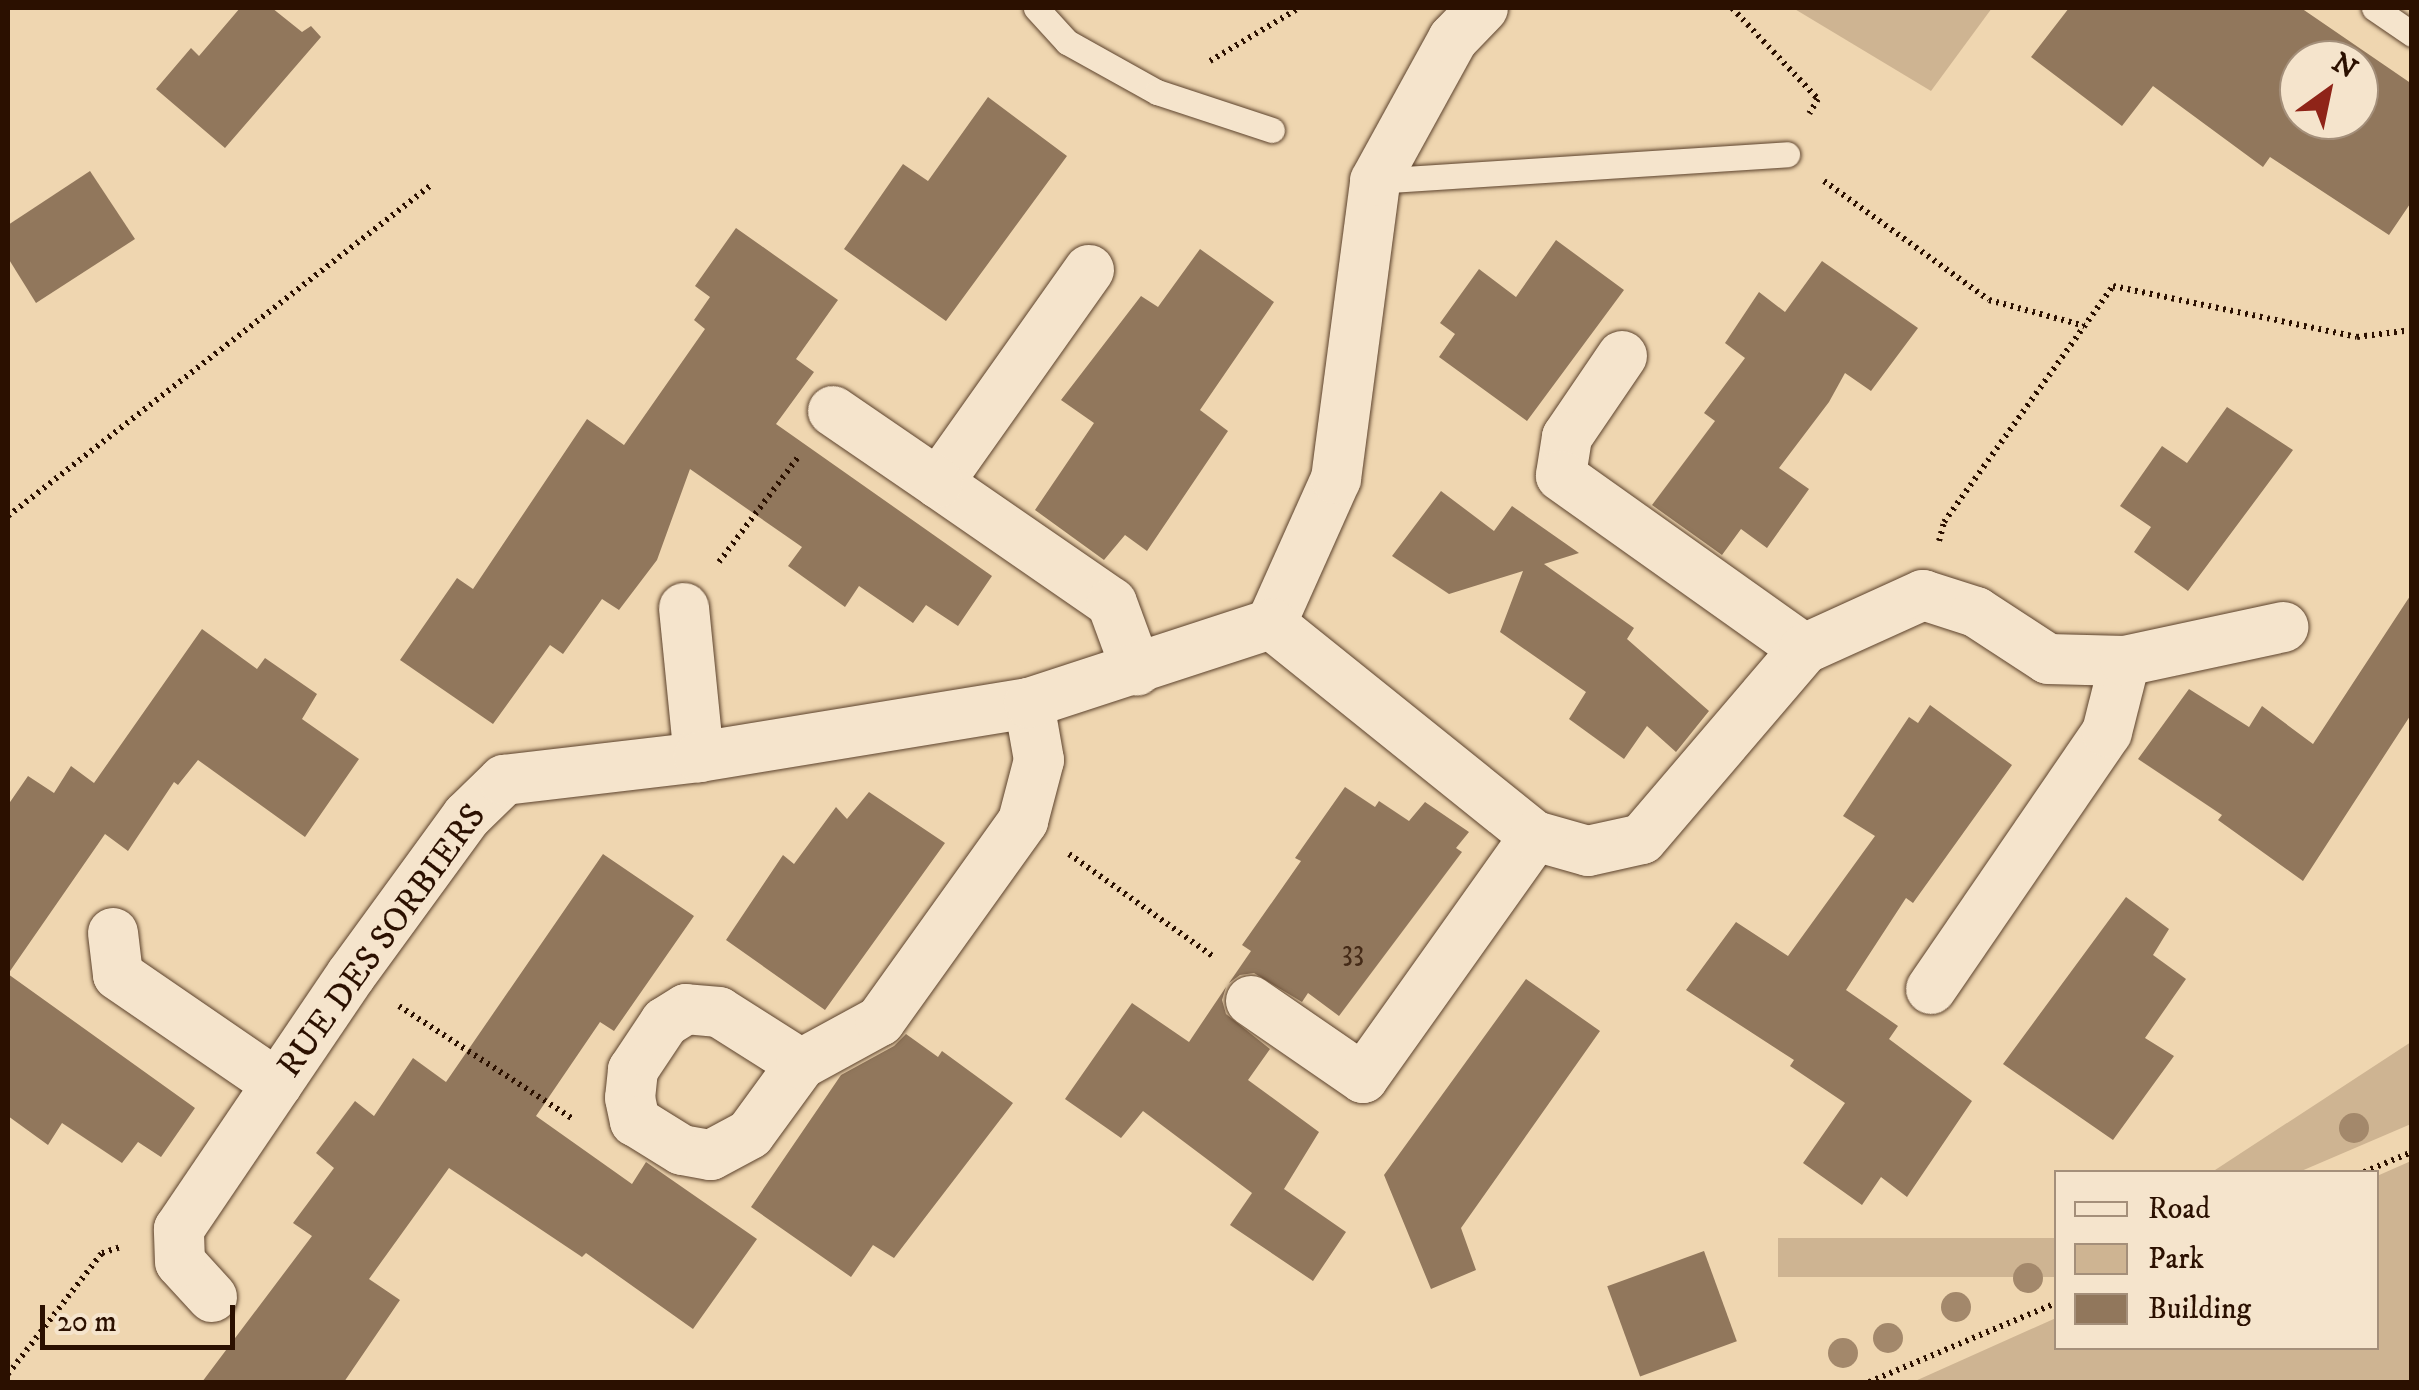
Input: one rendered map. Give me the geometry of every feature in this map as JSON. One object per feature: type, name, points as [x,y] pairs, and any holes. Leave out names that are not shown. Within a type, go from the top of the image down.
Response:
[{"type":"street","points":[[1483,8],[1453,38],[1375,181],[1336,478],[1271,624],[1535,836],[1588,851],[1642,839],[1804,649],[1923,596],[1976,612],[2048,659],[2124,662],[2282,627]]},
{"type":"street","points":[[938,483],[1089,270]]},
{"type":"street","points":[[1622,356],[1567,437],[1561,476],[1804,649]]},
{"type":"street","points":[[833,411],[1112,604],[1137,670]]},
{"type":"street","points":[[684,608],[699,756]]},
{"type":"street","name":"RUE DES SORBIERS","points":[[179,1229],[352,975],[467,816],[504,780],[699,756],[1029,703],[1271,624]]},
{"type":"street","points":[[1931,989],[2107,732],[2124,662]]},
{"type":"street","points":[[801,1064],[719,1012],[686,1009],[664,1022],[632,1070],[630,1098],[635,1120],[682,1150],[710,1156],[750,1134],[801,1064],[880,1021],[1024,821],[1039,760],[1029,703]]},
{"type":"street","points":[[1251,1001],[1363,1078],[1535,836]]},
{"type":"street","points":[[113,933],[118,975],[277,1084]]},
{"type":"street","points":[[179,1229],[180,1262],[212,1297]]},
{"type":"lane","points":[[1036,8],[1067,42],[1156,92],[1272,130]]},
{"type":"lane","points":[[2374,8],[2412,34]]},
{"type":"lane","points":[[1375,181],[1786,154]]},
{"type":"path","points":[[1156,92],[1299,8]]},
{"type":"path","points":[[1732,8],[1818,98],[1786,154],[1988,300],[2085,326]]},
{"type":"path","points":[[8,516],[431,185]]},
{"type":"path","points":[[1923,596],[1944,522],[2113,286],[2357,337],[2412,330]]},
{"type":"path","points":[[684,608],[833,411]]},
{"type":"path","points":[[1024,821],[1230,968],[1251,1001]]},
{"type":"path","points":[[352,975],[573,1119],[635,1120]]},
{"type":"path","points":[[2369,1170],[2412,1152]]},
{"type":"path","points":[[8,1374],[102,1253],[179,1229]]},
{"type":"path","points":[[1869,1382],[2054,1304]]},
{"type":"green space","points":[[1793,8],[1992,8],[1931,91]]},
{"type":"green space","points":[[2411,1042],[2411,1124],[2304,1170],[2215,1170]]},
{"type":"green space","points":[[2411,1161],[2411,1382],[1913,1382],[2054,1319],[2054,1350],[2379,1350],[2379,1175]]},
{"type":"green space","points":[[1778,1238],[2054,1238],[2054,1277],[1778,1277]]},
{"type":"building","points":[[240,8],[272,8],[302,32],[311,26],[321,37],[225,148],[156,89],[191,48],[199,56]]},
{"type":"building","points":[[2069,8],[2301,8],[2348,40],[2279,40],[2279,140],[2379,140],[2379,61],[2412,84],[2412,201],[2389,235],[2270,157],[2263,167],[2153,86],[2122,126],[2031,57]]},
{"type":"building","points":[[988,97],[1067,156],[946,321],[844,249],[903,164],[928,181]]},
{"type":"building","points":[[90,171],[135,239],[36,303],[8,258],[8,225]]},
{"type":"building","points":[[736,228],[838,300],[796,359],[814,372],[776,424],[992,576],[958,626],[926,605],[913,623],[859,586],[845,607],[788,566],[802,547],[690,469],[657,560],[619,610],[602,599],[563,654],[550,645],[493,724],[400,660],[457,578],[473,589],[587,419],[624,445],[705,329],[694,320],[710,297],[695,286]]},
{"type":"building","points":[[1556,240],[1624,290],[1527,421],[1439,357],[1455,334],[1440,323],[1479,269],[1516,297]]},
{"type":"building","points":[[1200,249],[1274,302],[1200,410],[1228,431],[1147,551],[1125,535],[1104,560],[1035,510],[1094,423],[1061,400],[1141,296],[1158,307]]},
{"type":"building","points":[[1822,261],[1918,328],[1871,391],[1845,373],[1829,402],[1779,468],[1809,489],[1767,548],[1741,529],[1722,555],[1652,505],[1715,421],[1704,413],[1745,358],[1725,343],[1759,292],[1785,312]]},
{"type":"building","points":[[2227,407],[2293,450],[2188,591],[2134,552],[2151,527],[2120,506],[2162,446],[2187,463]]},
{"type":"building","points":[[1441,491],[1494,531],[1512,506],[1579,553],[1544,564],[1634,628],[1627,639],[1709,711],[1676,752],[1647,726],[1624,759],[1569,719],[1586,692],[1500,632],[1523,571],[1449,594],[1392,556]]},
{"type":"building","points":[[2412,593],[2412,713],[2303,881],[2218,820],[2222,815],[2138,759],[2189,689],[2249,727],[2262,706],[2313,744]]},
{"type":"building","points":[[202,629],[257,669],[265,658],[317,694],[302,719],[359,759],[305,837],[198,760],[178,785],[174,782],[128,851],[105,834],[8,974],[8,805],[28,776],[54,793],[71,766],[94,783]]},
{"type":"building","points":[[1930,705],[2012,765],[1913,903],[1906,898],[1846,990],[1898,1026],[1889,1039],[1972,1101],[1907,1197],[1881,1177],[1862,1205],[1803,1163],[1845,1103],[1790,1066],[1794,1060],[1686,990],[1736,922],[1788,956],[1875,836],[1843,816],[1909,717],[1918,723]]},
{"type":"building","points":[[1345,787],[1375,807],[1379,801],[1409,821],[1425,802],[1469,832],[1456,848],[1462,852],[1339,1016],[1308,993],[1302,1002],[1254,973],[1240,975],[1229,983],[1251,951],[1242,945],[1301,861],[1295,858]]},
{"type":"building","points":[[869,792],[945,843],[825,1010],[726,940],[783,855],[794,864],[836,807],[847,819]]},
{"type":"building","points":[[603,854],[694,916],[614,1031],[600,1022],[536,1116],[632,1184],[646,1162],[757,1239],[693,1329],[586,1253],[582,1257],[449,1168],[369,1279],[400,1300],[344,1382],[202,1382],[312,1236],[293,1223],[334,1168],[316,1153],[355,1101],[374,1116],[413,1058],[446,1082]]},
{"type":"building","points":[[2126,897],[2169,929],[2153,955],[2186,979],[2145,1038],[2174,1056],[2113,1140],[2003,1064]]},
{"type":"building","points":[[8,974],[195,1108],[161,1157],[138,1142],[122,1163],[62,1123],[48,1145],[8,1116]]},
{"type":"building","points":[[1526,979],[1600,1031],[1461,1228],[1476,1270],[1431,1289],[1384,1175]]},
{"type":"building","points":[[1226,987],[1222,1000],[1226,1014],[1270,1049],[1248,1080],[1319,1132],[1284,1189],[1346,1232],[1313,1281],[1230,1225],[1252,1193],[1143,1111],[1121,1138],[1065,1099],[1132,1003],[1189,1042]]},
{"type":"building","points":[[906,1034],[938,1057],[942,1051],[1013,1103],[894,1258],[873,1245],[851,1277],[751,1207],[841,1075],[894,1046]]},
{"type":"building","points":[[1704,1251],[1737,1341],[1640,1376],[1607,1286]]}]
